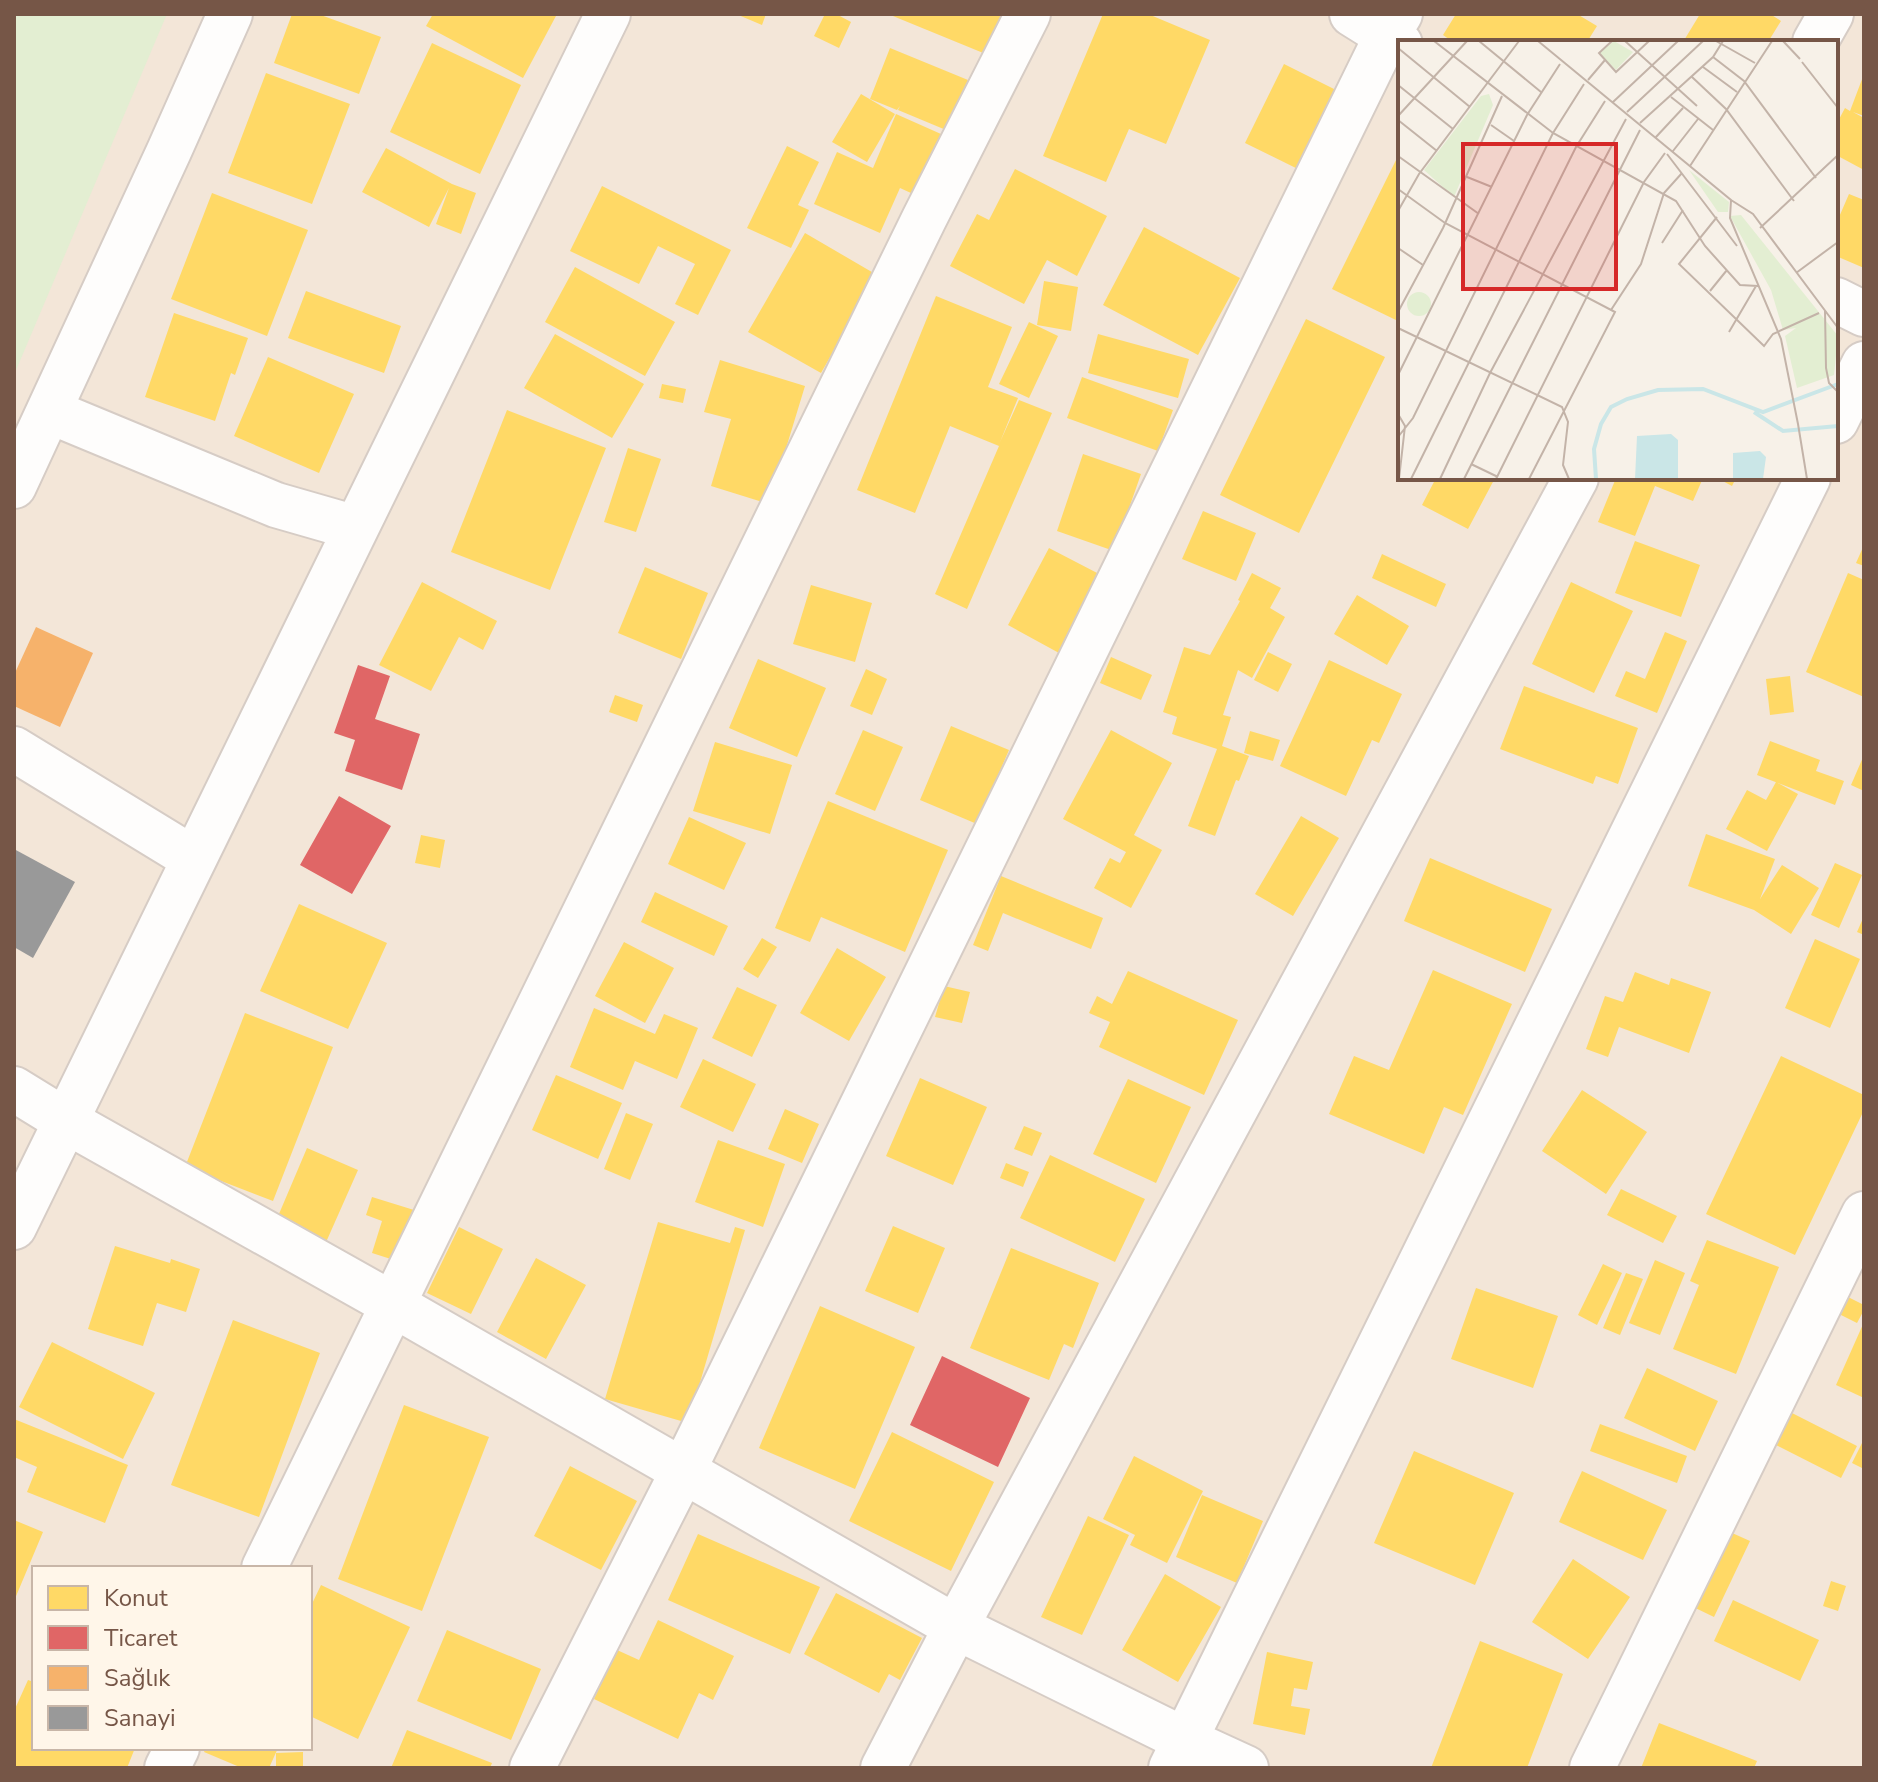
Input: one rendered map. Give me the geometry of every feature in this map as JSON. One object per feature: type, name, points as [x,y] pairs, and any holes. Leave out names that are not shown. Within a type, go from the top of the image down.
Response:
[{"type":"street","points":[[14,486],[230,14]]},
{"type":"street","points":[[14,1227],[608,14]]},
{"type":"street","points":[[265,1566],[917,233],[1028,14]]},
{"type":"street","points":[[1816,40],[1831,14]]},
{"type":"street","points":[[532,1768],[683,1471],[1385,27]]},
{"type":"street","points":[[1838,301],[1864,314]]},
{"type":"street","points":[[1838,417],[1864,364]]},
{"type":"street","points":[[49,411],[276,505],[356,528]]},
{"type":"street","points":[[883,1768],[956,1627],[1575,480]]},
{"type":"street","points":[[1178,1754],[1807,480]]},
{"type":"street","points":[[14,749],[194,859]]},
{"type":"street","points":[[14,1089],[1178,1754],[1246,1768]]},
{"type":"street","points":[[1592,1768],[1864,1214]]},
{"type":"street","points":[[167,1768],[176,1750]]},
{"type":"shaded area","points":[[14,14],[1864,14],[1864,1768],[14,1768]]},
{"type":"green space","points":[[14,14],[167,14],[14,375]]},
{"type":"building: Konut","points":[[292,14],[318,14],[381,37],[359,94],[274,63]]},
{"type":"building: Konut","points":[[433,14],[557,14],[523,78],[426,26]]},
{"type":"building: Konut","points":[[736,14],[766,14],[762,25]]},
{"type":"building: Konut","points":[[825,14],[836,14],[851,22],[839,48],[814,36]]},
{"type":"building: Konut","points":[[888,14],[1011,14],[993,57]]},
{"type":"building: Konut","points":[[1103,14],[1148,14],[1210,40],[1166,144],[1129,129],[1106,182],[1043,156]]},
{"type":"building: Konut","points":[[1456,14],[1577,14],[1597,26],[1588,40],[1450,40],[1443,35]]},
{"type":"building: Konut","points":[[1700,14],[1770,14],[1781,21],[1769,40],[1684,40]]},
{"type":"building: Konut","points":[[432,43],[521,85],[480,174],[390,132]]},
{"type":"building: Konut","points":[[890,48],[968,80],[946,130],[898,110],[900,106],[897,110],[870,99]]},
{"type":"building: Konut","points":[[1284,64],[1344,94],[1306,173],[1245,143]]},
{"type":"building: Konut","points":[[266,73],[350,104],[312,204],[228,173]]},
{"type":"building: Konut","points":[[1864,74],[1864,116],[1853,112],[1864,118],[1864,170],[1838,156],[1838,121],[1845,108],[1850,111]]},
{"type":"building: Konut","points":[[861,94],[895,114],[867,162],[832,142]]},
{"type":"building: Konut","points":[[896,114],[950,138],[924,199],[900,188],[880,233],[814,204],[837,152],[873,168]]},
{"type":"building: Konut","points":[[787,146],[819,162],[798,205],[809,210],[791,248],[747,228]]},
{"type":"building: Konut","points":[[386,148],[452,184],[476,193],[461,234],[436,224],[449,188],[429,227],[362,192]]},
{"type":"building: Konut","points":[[1398,156],[1398,321],[1332,289]]},
{"type":"building: Konut","points":[[1015,169],[1107,216],[1077,276],[1047,260],[1024,304],[950,266],[977,214],[989,220]]},
{"type":"building: Konut","points":[[602,186],[731,250],[698,315],[675,304],[695,264],[658,246],[639,284],[570,251]]},
{"type":"building: Konut","points":[[212,193],[308,230],[267,336],[171,299]]},
{"type":"building: Konut","points":[[1849,194],[1864,200],[1864,268],[1838,257],[1838,219]]},
{"type":"building: Konut","points":[[1144,227],[1240,278],[1198,355],[1103,305]]},
{"type":"building: Konut","points":[[805,233],[877,275],[821,373],[748,332]]},
{"type":"building: Konut","points":[[575,267],[675,322],[645,376],[545,322]]},
{"type":"building: Konut","points":[[1044,281],[1078,287],[1071,331],[1037,325]]},
{"type":"building: Konut","points":[[306,291],[401,326],[384,373],[288,338]]},
{"type":"building: Konut","points":[[936,296],[1012,327],[988,387],[1018,398],[1000,442],[1019,400],[1052,413],[967,609],[935,594],[999,446],[950,426],[915,513],[857,490]]},
{"type":"building: Konut","points":[[174,313],[248,338],[235,375],[231,373],[215,421],[145,397]]},
{"type":"building: Konut","points":[[1306,319],[1385,357],[1299,533],[1220,495]]},
{"type":"building: Konut","points":[[1029,322],[1058,336],[1029,398],[999,384]]},
{"type":"building: Konut","points":[[555,334],[644,384],[612,438],[524,388]]},
{"type":"building: Konut","points":[[1098,334],[1189,359],[1178,398],[1088,373]]},
{"type":"building: Konut","points":[[268,357],[354,394],[319,473],[234,436]]},
{"type":"building: Konut","points":[[720,360],[805,386],[769,504],[711,486],[731,419],[704,412]]},
{"type":"building: Konut","points":[[1082,377],[1173,410],[1158,451],[1067,418]]},
{"type":"building: Konut","points":[[662,384],[686,389],[683,403],[659,398]]},
{"type":"building: Konut","points":[[507,410],[606,448],[550,590],[451,552]]},
{"type":"building: Konut","points":[[628,448],[661,459],[636,532],[604,522]]},
{"type":"building: Konut","points":[[1083,454],[1141,474],[1114,551],[1057,531]]},
{"type":"building: Konut","points":[[1435,480],[1494,480],[1468,529],[1422,505]]},
{"type":"building: Konut","points":[[1615,480],[1702,480],[1693,501],[1655,486],[1635,536],[1598,522]]},
{"type":"building: Konut","points":[[1721,480],[1735,480],[1732,486]]},
{"type":"building: Konut","points":[[1203,511],[1256,533],[1236,581],[1182,559]]},
{"type":"building: Konut","points":[[1635,541],[1700,565],[1681,617],[1615,593]]},
{"type":"building: Konut","points":[[1864,545],[1864,566],[1856,563]]},
{"type":"building: Konut","points":[[1049,548],[1101,575],[1059,653],[1008,625]]},
{"type":"building: Konut","points":[[1382,554],[1446,584],[1436,607],[1372,578]]},
{"type":"building: Konut","points":[[645,567],[708,593],[681,659],[618,633]]},
{"type":"building: Konut","points":[[1252,573],[1281,588],[1270,608],[1285,617],[1252,678],[1238,670],[1223,715],[1231,717],[1222,746],[1249,756],[1239,781],[1236,780],[1215,836],[1188,826],[1217,749],[1172,734],[1177,717],[1163,712],[1184,647],[1210,655]]},
{"type":"building: Konut","points":[[1848,573],[1864,580],[1864,697],[1806,672]]},
{"type":"building: Konut","points":[[422,582],[497,621],[483,650],[459,637],[431,691],[379,665]]},
{"type":"building: Konut","points":[[1571,582],[1633,611],[1594,693],[1532,664]]},
{"type":"building: Konut","points":[[811,585],[872,603],[855,662],[793,644]]},
{"type":"building: Konut","points":[[1357,595],[1409,626],[1387,665],[1334,634]]},
{"type":"building: Konut","points":[[1665,632],[1687,641],[1657,713],[1615,696],[1626,671],[1645,679]]},
{"type":"building: Konut","points":[[1268,652],[1292,664],[1278,692],[1254,680]]},
{"type":"building: Konut","points":[[1111,657],[1152,675],[1141,700],[1100,683]]},
{"type":"building: Konut","points":[[758,659],[826,688],[797,757],[729,728]]},
{"type":"building: Konut","points":[[1329,660],[1402,694],[1379,743],[1372,740],[1346,796],[1280,766]]},
{"type":"building: Konut","points":[[866,669],[887,679],[872,715],[850,706]]},
{"type":"building: Konut","points":[[1790,676],[1794,712],[1770,715],[1766,679]]},
{"type":"building: Konut","points":[[1524,686],[1638,728],[1618,784],[1596,776],[1593,784],[1500,749]]},
{"type":"building: Konut","points":[[615,695],[643,705],[637,722],[609,712]]},
{"type":"building: Konut","points":[[951,726],[1009,750],[977,824],[920,800]]},
{"type":"building: Konut","points":[[863,730],[903,747],[875,811],[835,794]]},
{"type":"building: Konut","points":[[1111,730],[1172,763],[1134,835],[1162,850],[1131,908],[1094,888],[1110,858],[1120,863],[1126,852],[1063,819]]},
{"type":"building: Konut","points":[[1250,731],[1280,740],[1273,761],[1244,753]]},
{"type":"building: Konut","points":[[1770,741],[1820,760],[1816,771],[1844,781],[1835,805],[1757,775]]},
{"type":"building: Konut","points":[[715,742],[792,765],[770,834],[693,811]]},
{"type":"building: Konut","points":[[1864,755],[1864,791],[1851,785]]},
{"type":"building: Konut","points":[[1776,782],[1798,794],[1767,851],[1726,829],[1747,790],[1766,800]]},
{"type":"building: Konut","points":[[828,801],[948,850],[905,952],[821,917],[810,942],[775,928]]},
{"type":"building: Konut","points":[[1301,816],[1339,838],[1293,916],[1255,894]]},
{"type":"building: Konut","points":[[689,817],[746,843],[724,890],[668,864]]},
{"type":"building: Konut","points":[[1706,834],[1775,859],[1760,899],[1782,865],[1819,888],[1791,934],[1754,910],[1688,886]]},
{"type":"building: Konut","points":[[421,835],[445,840],[440,868],[415,863]]},
{"type":"building: Konut","points":[[1430,858],[1552,909],[1525,972],[1404,921]]},
{"type":"building: Konut","points":[[1835,863],[1862,875],[1839,928],[1811,915]]},
{"type":"building: Konut","points":[[1001,876],[1103,918],[1091,949],[1003,913],[988,951],[973,945]]},
{"type":"building: Konut","points":[[655,892],[728,926],[714,956],[641,922]]},
{"type":"building: Konut","points":[[299,904],[387,943],[348,1029],[260,991]]},
{"type":"building: Konut","points":[[1864,916],[1864,935],[1857,932]]},
{"type":"building: Konut","points":[[762,938],[777,947],[758,978],[743,969]]},
{"type":"building: Konut","points":[[1815,939],[1860,959],[1830,1028],[1785,1008]]},
{"type":"building: Konut","points":[[624,942],[674,968],[645,1023],[595,996]]},
{"type":"building: Konut","points":[[837,948],[886,977],[849,1041],[800,1013]]},
{"type":"building: Konut","points":[[1433,970],[1512,1004],[1463,1115],[1444,1107],[1424,1154],[1329,1114],[1354,1056],[1389,1070]]},
{"type":"building: Konut","points":[[1128,971],[1238,1020],[1204,1095],[1099,1047],[1110,1022],[1089,1013],[1097,996],[1112,1004]]},
{"type":"building: Konut","points":[[1635,972],[1669,985],[1671,978],[1711,992],[1689,1053],[1619,1027],[1608,1057],[1586,1049],[1605,996],[1623,1002]]},
{"type":"building: Konut","points":[[944,986],[970,992],[962,1023],[935,1017]]},
{"type":"building: Konut","points":[[737,987],[777,1005],[752,1057],[712,1038]]},
{"type":"building: Konut","points":[[594,1008],[655,1034],[664,1014],[698,1028],[677,1079],[635,1061],[623,1090],[570,1067]]},
{"type":"building: Konut","points":[[245,1013],[333,1047],[273,1201],[185,1167]]},
{"type":"building: Konut","points":[[1781,1056],[1864,1095],[1864,1110],[1795,1255],[1706,1214]]},
{"type":"building: Konut","points":[[703,1059],[756,1084],[733,1132],[680,1107]]},
{"type":"building: Konut","points":[[556,1075],[622,1103],[598,1159],[532,1130]]},
{"type":"building: Konut","points":[[920,1078],[987,1107],[953,1185],[886,1156]]},
{"type":"building: Konut","points":[[1128,1079],[1191,1107],[1156,1183],[1093,1154]]},
{"type":"building: Konut","points":[[1582,1090],[1647,1132],[1606,1194],[1542,1151]]},
{"type":"building: Konut","points":[[785,1109],[819,1124],[802,1163],[768,1149]]},
{"type":"building: Konut","points":[[626,1113],[653,1124],[630,1180],[604,1169]]},
{"type":"building: Konut","points":[[1024,1126],[1042,1133],[1032,1156],[1014,1149]]},
{"type":"building: Konut","points":[[718,1140],[785,1164],[763,1227],[695,1202]]},
{"type":"building: Konut","points":[[307,1148],[358,1170],[323,1249],[273,1228]]},
{"type":"building: Konut","points":[[1050,1155],[1145,1199],[1115,1262],[1020,1218]]},
{"type":"building: Konut","points":[[1006,1163],[1029,1172],[1023,1187],[1000,1178]]},
{"type":"building: Konut","points":[[1621,1189],[1677,1216],[1663,1243],[1607,1215]]},
{"type":"building: Konut","points":[[372,1197],[414,1210],[397,1261],[372,1253],[382,1221],[366,1215]]},
{"type":"building: Konut","points":[[658,1222],[730,1243],[735,1227],[745,1230],[688,1423],[605,1399]]},
{"type":"building: Konut","points":[[893,1226],[945,1248],[918,1313],[865,1291]]},
{"type":"building: Konut","points":[[459,1227],[503,1249],[471,1314],[427,1293]]},
{"type":"building: Konut","points":[[1707,1240],[1779,1267],[1736,1374],[1673,1349],[1699,1285],[1690,1281]]},
{"type":"building: Konut","points":[[115,1246],[200,1269],[186,1312],[157,1303],[143,1346],[88,1329]]},
{"type":"building: Konut","points":[[1011,1248],[1099,1283],[1073,1348],[1064,1344],[1049,1380],[970,1348]]},
{"type":"building: Konut","points":[[536,1258],[586,1285],[546,1359],[497,1332]]},
{"type":"building: Konut","points":[[1655,1260],[1685,1273],[1660,1335],[1629,1323]]},
{"type":"building: Konut","points":[[1603,1264],[1622,1273],[1597,1325],[1578,1315]]},
{"type":"building: Konut","points":[[1626,1273],[1643,1279],[1620,1335],[1603,1328]]},
{"type":"building: Konut","points":[[1476,1288],[1558,1316],[1533,1388],[1451,1359]]},
{"type":"building: Konut","points":[[1840,1293],[1864,1305],[1857,1323],[1831,1310]]},
{"type":"building: Konut","points":[[820,1306],[915,1347],[855,1489],[759,1448]]},
{"type":"building: Konut","points":[[233,1320],[320,1353],[259,1517],[171,1485]]},
{"type":"building: Konut","points":[[1864,1322],[1864,1398],[1836,1385]]},
{"type":"building: Konut","points":[[52,1342],[155,1393],[123,1459],[19,1407]]},
{"type":"building: Konut","points":[[1647,1368],[1718,1401],[1695,1451],[1624,1418]]},
{"type":"building: Konut","points":[[404,1405],[489,1437],[422,1611],[338,1579]]},
{"type":"building: Konut","points":[[1792,1413],[1857,1446],[1841,1478],[1776,1445]]},
{"type":"building: Konut","points":[[14,1419],[128,1465],[105,1523],[27,1492],[37,1467],[14,1457]]},
{"type":"building: Konut","points":[[1600,1424],[1687,1456],[1677,1483],[1590,1451]]},
{"type":"building: Konut","points":[[892,1432],[994,1482],[951,1571],[849,1521]]},
{"type":"building: Konut","points":[[1864,1439],[1864,1469],[1852,1463]]},
{"type":"building: Konut","points":[[1414,1451],[1514,1493],[1475,1585],[1374,1543]]},
{"type":"building: Konut","points":[[1134,1456],[1203,1491],[1167,1563],[1130,1545],[1135,1535],[1103,1519]]},
{"type":"building: Konut","points":[[570,1466],[637,1501],[601,1570],[534,1536]]},
{"type":"building: Konut","points":[[1582,1471],[1667,1510],[1643,1560],[1559,1522]]},
{"type":"building: Konut","points":[[1202,1495],[1263,1521],[1237,1583],[1176,1557]]},
{"type":"building: Konut","points":[[1088,1516],[1129,1535],[1082,1635],[1041,1617]]},
{"type":"building: Konut","points":[[14,1520],[43,1532],[14,1601]]},
{"type":"building: Konut","points":[[1721,1528],[1750,1541],[1714,1617],[1685,1603]]},
{"type":"building: Konut","points":[[698,1534],[820,1587],[790,1654],[668,1600]]},
{"type":"building: Konut","points":[[1573,1559],[1630,1597],[1588,1659],[1532,1622]]},
{"type":"building: Konut","points":[[1165,1574],[1221,1607],[1178,1682],[1122,1650]]},
{"type":"building: Konut","points":[[1831,1581],[1846,1586],[1838,1611],[1823,1606]]},
{"type":"building: Konut","points":[[321,1585],[410,1627],[358,1739],[312,1717],[312,1604]]},
{"type":"building: Konut","points":[[836,1593],[922,1638],[900,1680],[889,1674],[879,1693],[804,1654]]},
{"type":"building: Konut","points":[[1733,1600],[1819,1640],[1800,1681],[1714,1641]]},
{"type":"building: Konut","points":[[658,1620],[734,1656],[713,1700],[699,1693],[678,1739],[594,1699],[617,1650],[639,1660]]},
{"type":"building: Konut","points":[[447,1630],[541,1669],[511,1740],[417,1701]]},
{"type":"building: Konut","points":[[1480,1641],[1563,1674],[1527,1768],[1431,1768]]},
{"type":"building: Konut","points":[[1267,1652],[1313,1662],[1307,1690],[1294,1688],[1291,1706],[1310,1709],[1305,1735],[1253,1724]]},
{"type":"building: Konut","points":[[28,1680],[32,1681],[32,1750],[134,1750],[127,1768],[14,1768],[14,1711]]},
{"type":"building: Konut","points":[[1659,1723],[1757,1761],[1754,1768],[1641,1768]]},
{"type":"building: Konut","points":[[407,1730],[492,1763],[490,1768],[391,1768]]},
{"type":"building: Konut","points":[[277,1750],[269,1768],[242,1768],[204,1752]]},
{"type":"building: Konut","points":[[303,1752],[303,1768],[276,1768],[276,1753]]},
{"type":"building: Ticaret","points":[[358,665],[390,676],[375,719],[420,734],[402,790],[345,771],[355,740],[334,733]]},
{"type":"building: Ticaret","points":[[339,796],[391,826],[352,894],[300,865]]},
{"type":"building: Ticaret","points":[[942,1356],[1030,1398],[998,1467],[910,1425]]},
{"type":"building: Sağlık","points":[[36,627],[93,653],[60,727],[14,706],[14,675]]},
{"type":"building: Sanayi","points":[[14,849],[75,882],[33,958],[14,947]]}]
